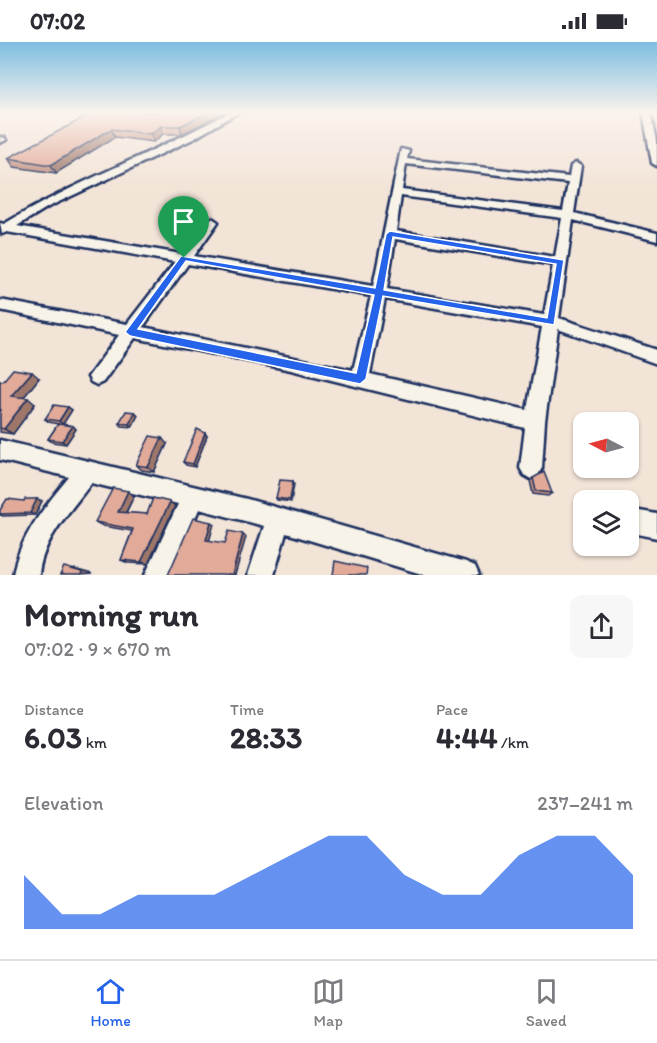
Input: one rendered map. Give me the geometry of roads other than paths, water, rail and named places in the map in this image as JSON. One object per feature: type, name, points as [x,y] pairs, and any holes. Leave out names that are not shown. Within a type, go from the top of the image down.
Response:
[{"type":"street","points":[[2,228],[44,205],[190,137]]},
{"type":"street","points":[[652,137],[657,163]]},
{"type":"street","points":[[360,379],[379,292],[403,156],[574,173],[535,421],[531,468]]},
{"type":"street","points":[[397,192],[568,215],[657,237]]},
{"type":"street","points":[[97,377],[212,222]]},
{"type":"street","points":[[2,228],[551,322],[585,331],[657,357]]},
{"type":"street","points":[[390,234],[561,262]]},
{"type":"street","points":[[0,305],[360,379],[535,421]]},
{"type":"street","points":[[0,451],[278,519],[461,574]]},
{"type":"street","points":[[26,575],[26,567],[37,541],[87,471]]},
{"type":"street","points":[[158,575],[193,497]]},
{"type":"street","points":[[261,575],[278,519]]},
{"type":"street","points":[[639,522],[657,526]]}]
